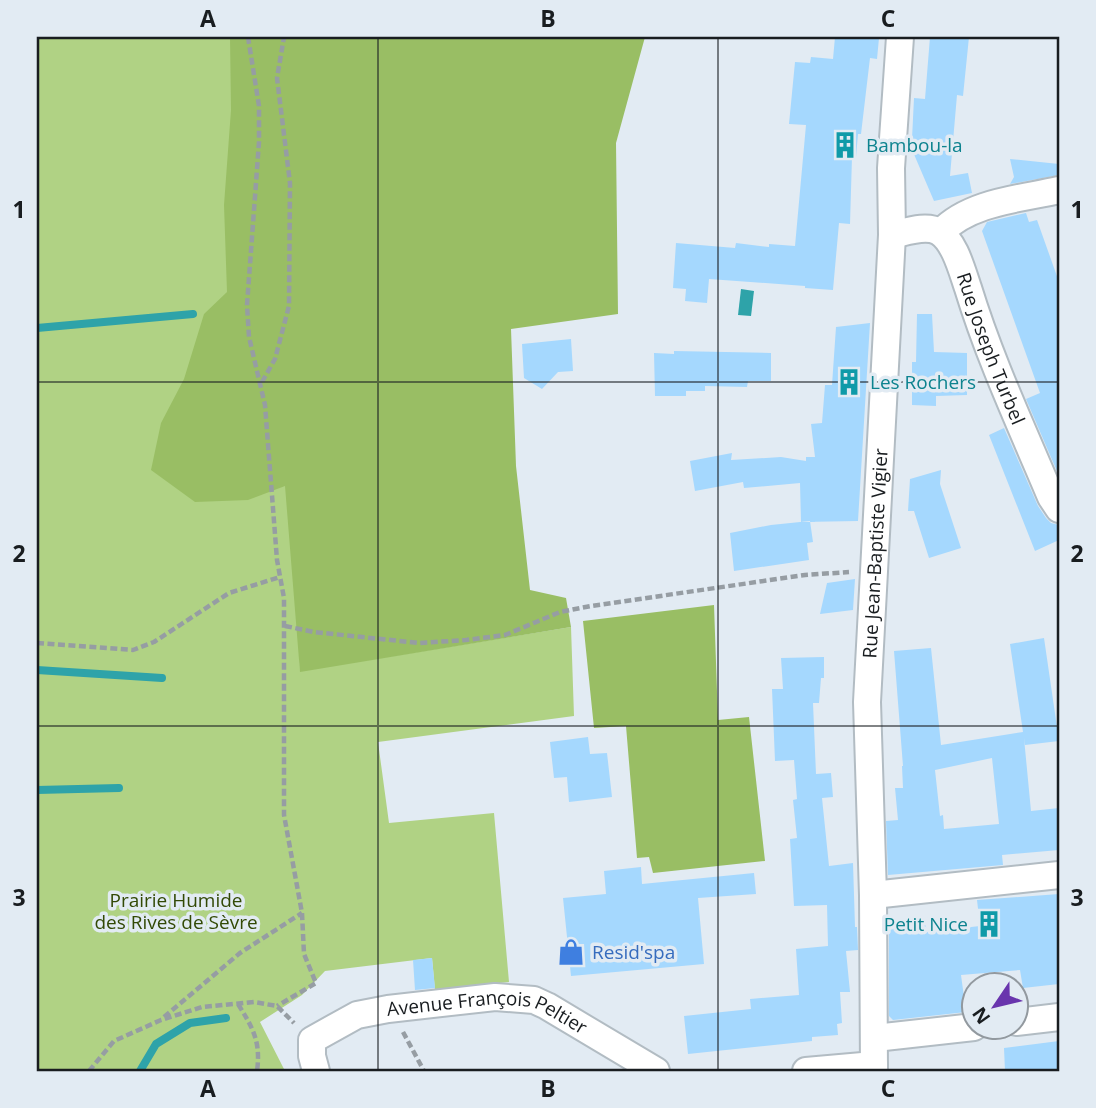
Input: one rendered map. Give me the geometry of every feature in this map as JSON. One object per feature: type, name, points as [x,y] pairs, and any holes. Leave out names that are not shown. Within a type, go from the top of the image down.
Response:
[{"type":"street","name":"Rue Jean-Baptiste Vigier","points":[[874,1068],[873,895],[867,702],[892,235],[891,168],[900,37]]},
{"type":"street","points":[[892,235],[928,228],[941,232],[952,221],[976,209],[1059,190]]},
{"type":"street","name":"Rue Joseph Turbel","points":[[941,232],[951,246],[963,273],[984,338],[1051,497],[1059,509]]},
{"type":"street","points":[[873,895],[1059,875]]},
{"type":"street","name":"Avenue François Peltier","points":[[316,1071],[312,1040],[357,1015],[495,997],[534,1000],[656,1071]]},
{"type":"street","points":[[1030,1020],[1059,1017]]},
{"type":"street","points":[[875,1038],[960,1029]]},
{"type":"street","points":[[806,1071],[874,1068]]},
{"type":"path","points":[[89,1071],[114,1041],[161,1020],[202,1007],[254,1002],[277,1006],[316,983],[304,954],[302,913],[284,815],[284,598],[261,382],[249,337],[247,305],[259,142],[259,106],[248,37]]},
{"type":"path","points":[[261,382],[275,359],[289,306],[290,183],[277,78],[284,37]]},
{"type":"path","points":[[285,626],[314,632],[419,643],[466,640],[505,635],[560,612],[592,606],[805,575],[874,571]]},
{"type":"path","points":[[37,643],[133,650],[154,642],[229,593],[280,577]]},
{"type":"path","points":[[161,1020],[240,953],[302,913]]},
{"type":"path","points":[[238,1004],[252,1026],[260,1053],[257,1071]]},
{"type":"path","points":[[388,1009],[424,1071]]},
{"type":"green space","name":"Prairie Humide des Rives de Sèvre","points":[[37,37],[287,37],[300,671],[571,627],[574,716],[378,742],[389,823],[494,813],[509,982],[435,990],[432,958],[325,971],[302,995],[260,1022],[285,1071],[37,1071]]},
{"type":"green space","points":[[230,37],[645,37],[616,143],[618,314],[511,329],[516,466],[530,590],[566,598],[571,627],[300,672],[285,486],[248,500],[195,502],[151,470],[161,423],[184,379],[204,314],[227,292],[224,205],[231,110]]},
{"type":"green space","points":[[714,605],[718,720],[749,717],[765,861],[653,873],[649,857],[637,858],[626,726],[594,728],[583,621]]},
{"type":"water","points":[[741,289],[754,291],[751,316],[738,315]]},
{"type":"building","points":[[835,37],[879,38],[877,59],[870,58],[861,134],[858,134],[856,157],[852,157],[850,224],[839,223],[833,290],[709,279],[707,303],[685,301],[686,289],[673,288],[676,243],[735,248],[736,243],[769,247],[769,244],[795,246],[806,125],[789,124],[795,62],[810,63],[811,57],[833,59]]},
{"type":"building","points":[[930,37],[969,37],[963,96],[957,95],[950,176],[968,173],[972,193],[934,201],[913,152],[912,139],[914,98],[925,99]]},
{"type":"building","points":[[1010,159],[1059,164],[1059,175],[1010,184],[1014,177]]},
{"type":"building","points":[[1026,213],[1029,222],[1037,220],[1059,282],[1059,476],[1026,399],[1040,393],[982,231],[987,222]]},
{"type":"building","points":[[917,314],[932,314],[934,352],[967,353],[967,395],[936,396],[936,406],[912,405],[912,362],[916,362]]},
{"type":"building","points":[[870,323],[858,521],[801,522],[800,483],[744,488],[743,482],[695,491],[690,461],[732,453],[731,460],[781,457],[806,461],[806,457],[815,457],[811,424],[822,423],[825,385],[832,385],[836,327]]},
{"type":"building","points":[[571,339],[573,371],[558,372],[542,389],[524,378],[522,344]]},
{"type":"building","points":[[674,351],[771,353],[771,381],[748,381],[747,387],[705,386],[705,391],[686,391],[686,396],[655,396],[654,353],[674,354]]},
{"type":"building","points":[[1004,428],[1038,506],[1051,523],[1059,525],[1059,540],[1035,551],[989,435]]},
{"type":"building","points":[[941,470],[940,484],[961,548],[929,558],[914,511],[908,511],[910,479]]},
{"type":"building","points":[[810,521],[813,542],[807,543],[809,560],[734,571],[730,533]]},
{"type":"building","points":[[855,579],[853,610],[820,614],[827,583]]},
{"type":"building","points":[[1044,638],[1059,741],[1025,745],[1024,738],[1031,811],[1059,808],[1059,850],[1002,855],[1003,865],[888,875],[886,821],[898,820],[895,788],[903,788],[894,651],[931,648],[941,745],[1023,732],[1010,644]],"holes":[[[992,758],[999,824],[944,829],[935,770]]]},
{"type":"building","points":[[824,657],[824,678],[821,678],[819,703],[813,703],[816,774],[831,773],[833,797],[822,798],[829,866],[853,863],[858,950],[846,951],[850,992],[840,992],[842,1023],[837,1024],[838,1035],[812,1037],[812,1041],[688,1054],[684,1016],[751,1009],[750,999],[799,995],[796,949],[828,946],[827,905],[794,906],[790,839],[797,838],[793,800],[797,799],[794,760],[775,761],[772,689],[783,689],[781,658]]},
{"type":"building","points":[[588,737],[590,754],[607,753],[612,797],[569,802],[567,777],[554,778],[550,742]]},
{"type":"building","points":[[641,867],[642,884],[754,873],[756,894],[698,898],[704,964],[571,976],[563,898],[606,894],[604,871]]},
{"type":"building","points":[[1059,894],[1059,984],[1030,987],[1030,972],[1020,970],[960,972],[960,1013],[893,1020],[889,1016],[889,924],[925,922],[927,932],[980,926],[977,900]]},
{"type":"building","points":[[432,958],[435,988],[415,990],[413,960]]},
{"type":"building","points":[[1059,1041],[1059,1071],[1005,1071],[1004,1048]]},
{"type":"waterway","points":[[37,328],[193,314]]},
{"type":"waterway","points":[[37,670],[162,678]]},
{"type":"waterway","points":[[37,790],[119,788]]},
{"type":"waterway","points":[[140,1071],[156,1044],[190,1023],[226,1018]]},
{"type":"place","name":"Bambou-la","points":[[845,145]]},
{"type":"place","name":"Les Rochers","points":[[849,382]]},
{"type":"place","name":"Petit Nice","points":[[989,924]]},
{"type":"place","name":"Resid'spa","points":[[571,952]]}]
